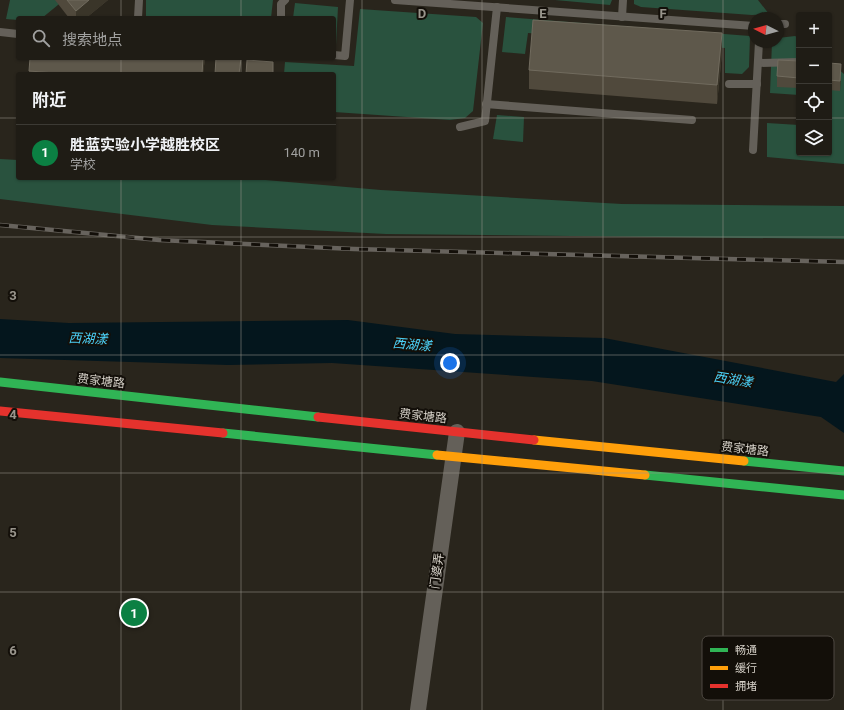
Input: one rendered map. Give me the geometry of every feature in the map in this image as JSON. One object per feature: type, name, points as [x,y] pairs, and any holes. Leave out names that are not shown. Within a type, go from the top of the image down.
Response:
[{"type":"street","name":"费家塘路","points":[[0,382],[457,432],[844,471]]},
{"type":"street","points":[[0,411],[844,495]]},
{"type":"street","name":"门婆弄","points":[[418,710],[457,432]]},
{"type":"lane","points":[[138,16],[139,0]]},
{"type":"lane","points":[[280,16],[281,4],[285,0]]},
{"type":"lane","points":[[336,55],[345,56],[350,0]]},
{"type":"lane","points":[[396,0],[457,2],[496,8],[748,26]]},
{"type":"lane","points":[[622,16],[623,0]]},
{"type":"lane","points":[[460,127],[485,121],[496,8]]},
{"type":"lane","points":[[0,32],[16,34]]},
{"type":"lane","points":[[753,150],[759,48]]},
{"type":"lane","points":[[758,63],[796,62]]},
{"type":"lane","points":[[729,84],[757,84]]},
{"type":"lane","points":[[486,104],[692,120]]},
{"type":"green space","points":[[10,0],[64,0],[44,16],[16,16],[16,20],[6,19]]},
{"type":"green space","points":[[146,0],[273,0],[271,16],[146,16]]},
{"type":"green space","points":[[555,0],[612,0],[610,5]]},
{"type":"green space","points":[[634,0],[758,0],[767,12],[748,12],[748,15],[641,7],[634,4]]},
{"type":"green space","points":[[295,3],[338,7],[336,45],[336,16],[293,16]]},
{"type":"green space","points":[[360,9],[476,17],[483,23],[473,111],[465,118],[450,120],[336,112],[336,72],[284,72],[285,62],[354,66]]},
{"type":"green space","points":[[506,17],[748,36],[748,48],[750,48],[749,67],[742,74],[725,73],[725,48],[528,33],[525,54],[502,52]]},
{"type":"green space","points":[[796,36],[796,95],[770,93],[772,48],[784,48],[784,37]]},
{"type":"green space","points":[[832,64],[844,74],[844,164],[767,157],[767,123],[796,125],[796,156],[832,156]]},
{"type":"green space","points":[[497,115],[524,117],[523,142],[493,139]]},
{"type":"green space","points":[[0,159],[16,160],[16,180],[264,180],[381,190],[622,204],[844,206],[844,239],[386,234],[212,225],[0,199]]},
{"type":"water","name":"西湖漾","points":[[0,319],[69,323],[348,320],[455,334],[604,338],[836,382],[844,374],[844,433],[821,417],[592,381],[332,363],[228,365],[0,358]]},
{"type":"building","points":[[67,0],[89,0],[76,11]]},
{"type":"building","points":[[533,20],[722,33],[717,85],[529,70]]},
{"type":"building","points":[[30,60],[203,60],[202,72],[29,71]]},
{"type":"building","points":[[216,60],[241,60],[239,72],[215,72]]},
{"type":"building","points":[[247,60],[273,62],[273,72],[246,72]]},
{"type":"building","points":[[778,60],[796,61],[796,78],[777,76]]},
{"type":"building","points":[[832,63],[841,64],[840,81],[832,80]]},
{"type":"railway","points":[[0,225],[159,240],[354,249],[844,262]]},
{"type":"traffic: fast","points":[[0,382],[318,417]]},
{"type":"traffic: fast","points":[[223,433],[437,455]]},
{"type":"traffic: fast","points":[[744,461],[844,471]]},
{"type":"traffic: fast","points":[[645,475],[844,495]]},
{"type":"traffic: slow","points":[[534,440],[744,461]]},
{"type":"traffic: slow","points":[[437,455],[645,475]]},
{"type":"traffic: jam","points":[[0,411],[223,433]]},
{"type":"traffic: jam","points":[[318,417],[534,440]]},
{"type":"place","name":"胜蓝实验小学越胜校区","points":[[134,613]]}]
